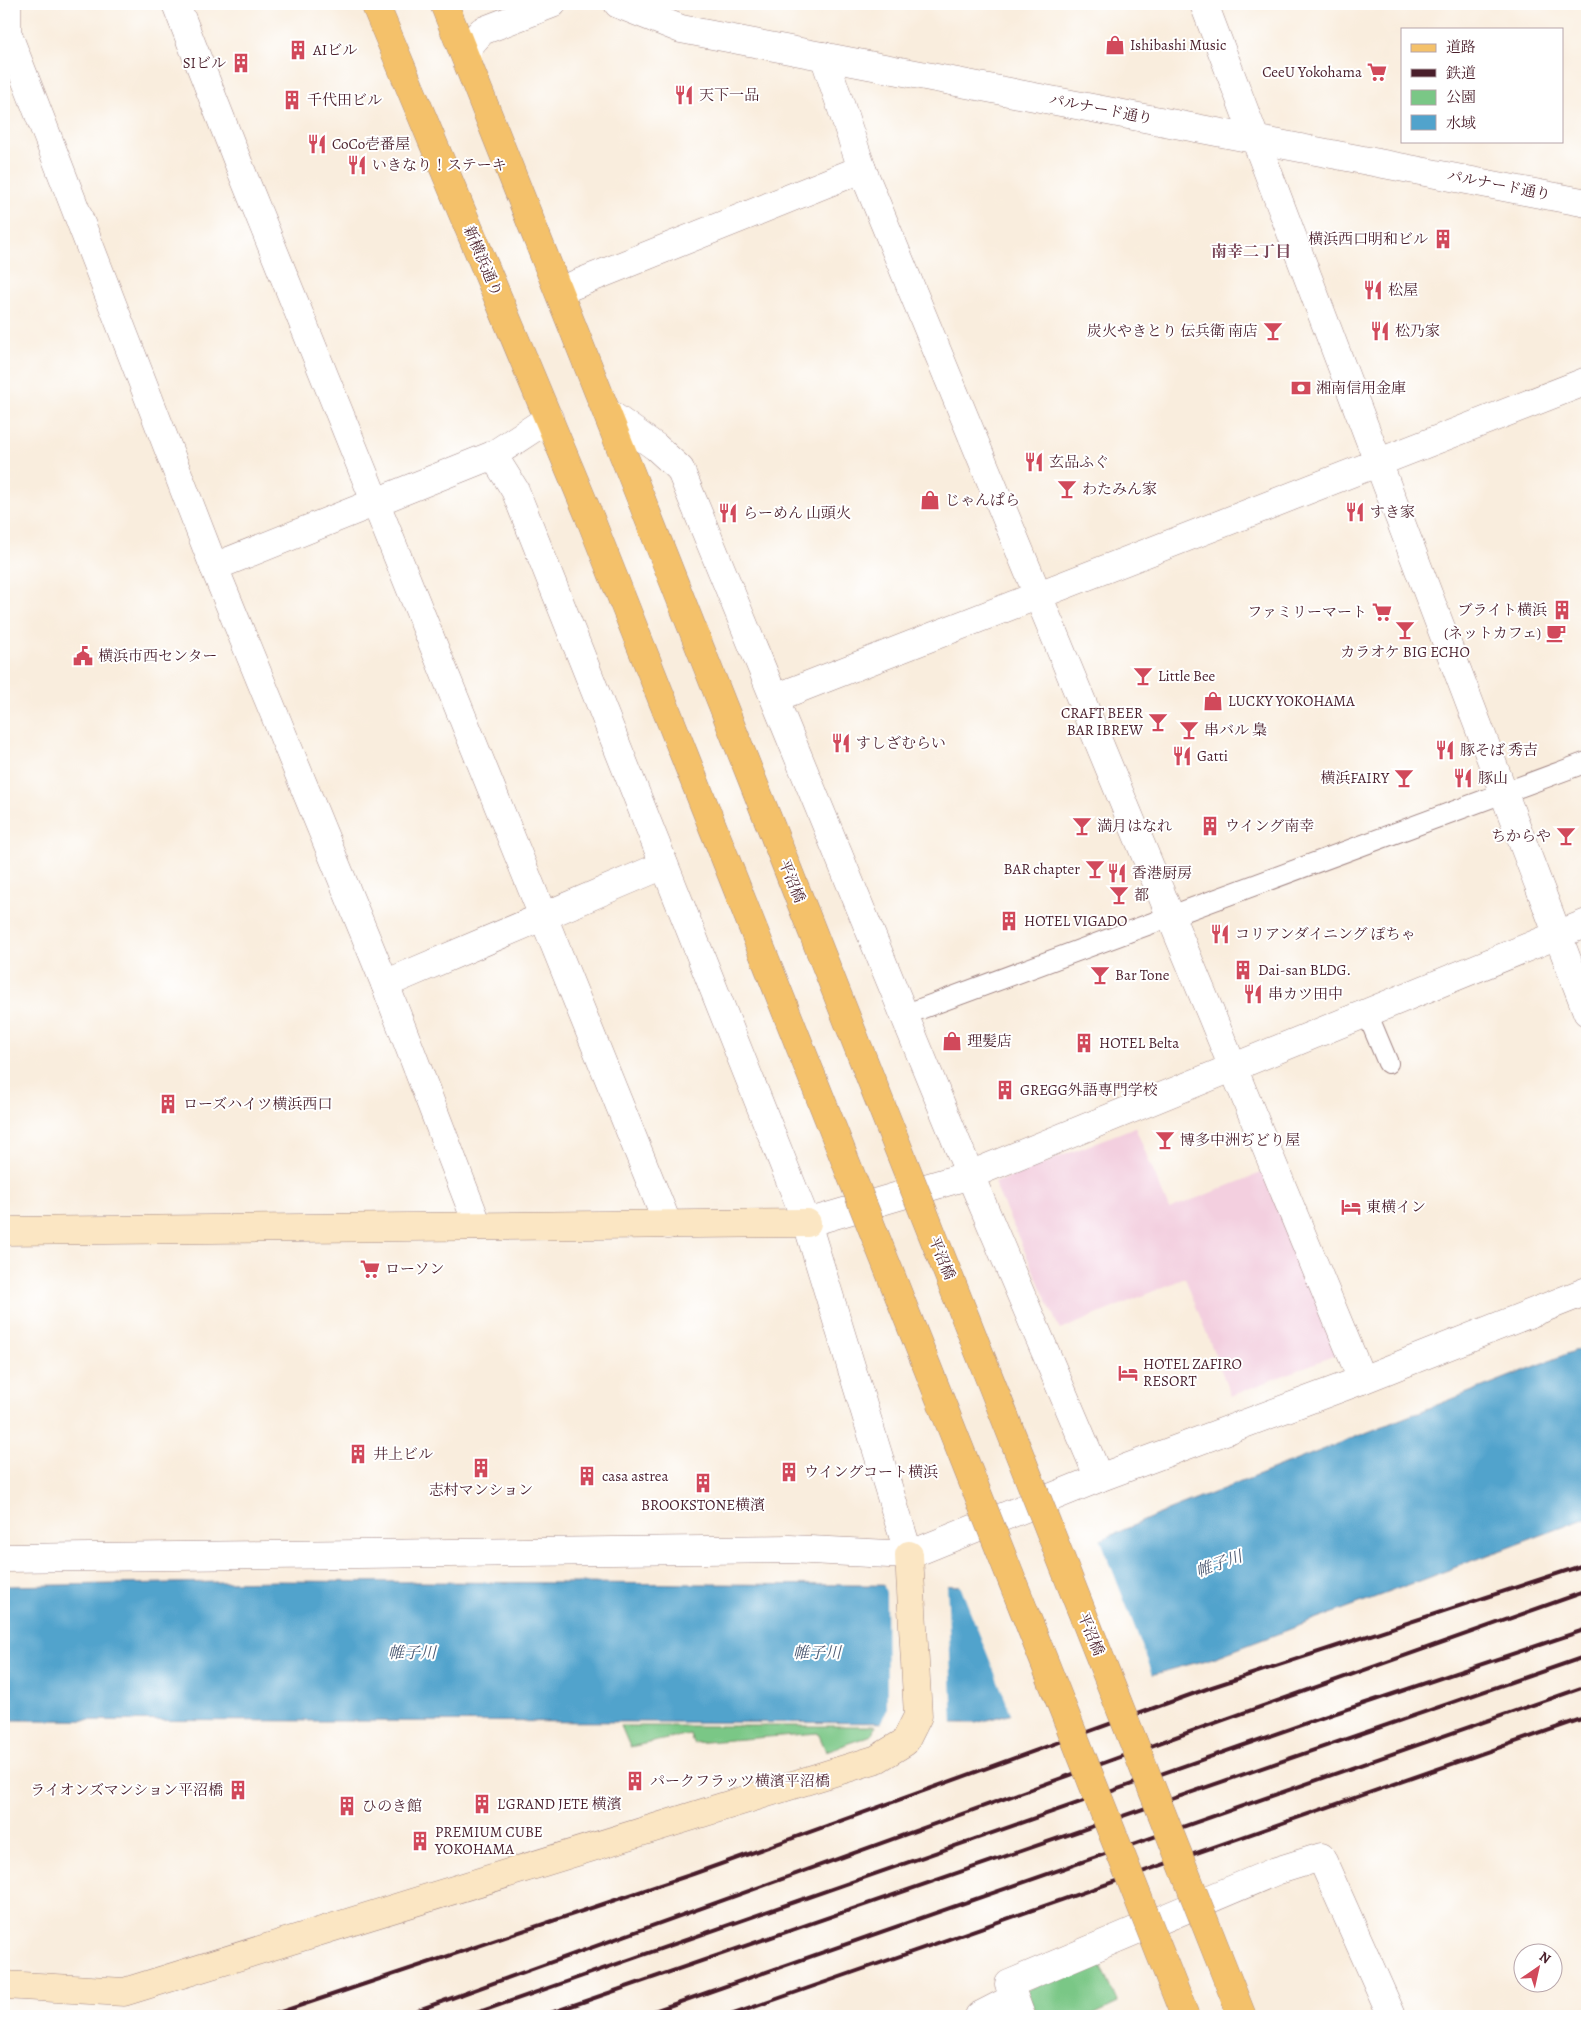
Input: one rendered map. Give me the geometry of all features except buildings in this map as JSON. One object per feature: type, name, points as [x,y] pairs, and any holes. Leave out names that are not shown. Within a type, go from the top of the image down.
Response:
[{"type":"main road","name":"新横浜通り","points":[[375,4],[590,518],[1185,2016]]},
{"type":"main road","points":[[444,4],[607,412]]},
{"type":"main road","name":"平沼橋","points":[[607,412],[1242,2016]]},
{"type":"street","points":[[6,4],[8,32],[214,567],[385,984],[478,1226]]},
{"type":"street","points":[[176,4],[375,502],[668,1225]]},
{"type":"street","points":[[467,59],[468,47],[482,31],[552,4]]},
{"type":"street","name":"パルナード通り","points":[[618,4],[681,29],[1587,203]]},
{"type":"street","points":[[1204,4],[1506,794],[1587,1012]]},
{"type":"street","points":[[824,56],[862,168],[1362,1380]]},
{"type":"street","points":[[559,291],[862,168]]},
{"type":"street","points":[[775,698],[1587,381]]},
{"type":"street","points":[[607,412],[656,447],[680,469],[970,1175],[1099,1478]]},
{"type":"street","points":[[214,567],[494,455],[549,418]]},
{"type":"street","points":[[4,1985],[124,1992],[877,1760],[905,1742],[918,1716],[909,1555],[807,1223],[515,490],[494,455]]},
{"type":"street","points":[[385,984],[664,865]]},
{"type":"street","points":[[4,1231],[807,1223],[970,1175],[1587,923]]},
{"type":"street","points":[[4,1558],[790,1549],[909,1555],[1099,1478],[1362,1380],[1587,1291]]},
{"type":"street","points":[[979,2016],[1017,2007],[1009,1984],[1030,1974],[1276,1872],[1321,1857],[1392,2016]]},
{"type":"lane","points":[[904,1014],[1506,794],[1587,762]]},
{"type":"lane","points":[[1367,1013],[1388,1063]]},
{"type":"shaded area","points":[[1135,1127],[1169,1209],[1269,1170],[1343,1352],[1231,1396],[1185,1278],[1060,1330],[994,1183]]},
{"type":"green space","points":[[621,1726],[875,1726],[872,1735],[826,1751],[818,1733],[693,1743],[690,1734],[630,1747]]},
{"type":"green space","points":[[1098,1958],[1118,2003],[1091,2016],[1038,2016],[1027,1990]]},
{"type":"water","name":"帷子川","points":[[1587,1346],[1587,1518],[1213,1658],[976,1723],[4,1720],[4,1586],[278,1581],[997,1586],[1157,1515]]},
{"type":"pier","points":[[1100,1538],[1154,1677],[1012,1716],[959,1583],[996,1584]]},
{"type":"pier","points":[[883,1583],[947,1583],[953,1725],[880,1725],[887,1709],[886,1593]]},
{"type":"railway","points":[[269,2016],[693,1874],[1212,1687],[1587,1564]]},
{"type":"railway","points":[[402,2016],[1587,1591]]},
{"type":"railway","points":[[468,2016],[1324,1717],[1587,1629]]},
{"type":"railway","points":[[542,2016],[1587,1656]]},
{"type":"railway","points":[[640,2016],[1587,1686]]},
{"type":"railway","points":[[728,2016],[1587,1717]]},
{"type":"place","name":"Ishibashi Music","points":[[1115,45]]},
{"type":"place","name":"AIビル","points":[[298,50]]},
{"type":"place","name":"SIビル","points":[[241,63]]},
{"type":"place","name":"CeeU Yokohama","points":[[1377,72]]},
{"type":"place","name":"天下一品","points":[[684,95]]},
{"type":"place","name":"千代田ビル","points":[[292,100]]},
{"type":"place","name":"CoCo壱番屋","points":[[317,144]]},
{"type":"place","name":"いきなり！ステーキ","points":[[357,165]]},
{"type":"place","name":"横浜西口明和ビル","points":[[1443,239]]},
{"type":"place","name":"松屋","points":[[1373,290]]},
{"type":"place","name":"炭火やきとり 伝兵衛 南店","points":[[1273,331]]},
{"type":"place","name":"松乃家","points":[[1380,331]]},
{"type":"place","name":"湘南信用金庫","points":[[1301,388]]},
{"type":"place","name":"玄品ふぐ","points":[[1034,462]]},
{"type":"place","name":"わたみん家","points":[[1067,489]]},
{"type":"place","name":"じゃんぱら","points":[[930,500]]},
{"type":"place","name":"すき家","points":[[1355,512]]},
{"type":"place","name":"らーめん 山頭火","points":[[728,513]]},
{"type":"place","name":"ブライト横浜","points":[[1562,610]]},
{"type":"place","name":"ファミリーマート","points":[[1382,612]]},
{"type":"place","name":"カラオケ BIG ECHO","points":[[1405,630]]},
{"type":"place","name":"(ネットカフェ)","points":[[1556,633]]},
{"type":"place","name":"横浜市西センター","points":[[83,656]]},
{"type":"place","name":"Little Bee","points":[[1143,676]]},
{"type":"place","name":"LUCKY YOKOHAMA","points":[[1213,701]]},
{"type":"place","name":"CRAFT BEER BAR IBREW","points":[[1158,722]]},
{"type":"place","name":"串バル 梟","points":[[1189,730]]},
{"type":"place","name":"すしざむらい","points":[[841,743]]},
{"type":"place","name":"豚そば 秀吉","points":[[1445,750]]},
{"type":"place","name":"Gatti","points":[[1182,756]]},
{"type":"place","name":"横浜FAIRY","points":[[1404,778]]},
{"type":"place","name":"豚山","points":[[1463,778]]},
{"type":"place","name":"満月はなれ","points":[[1082,826]]},
{"type":"place","name":"ウイング南幸","points":[[1210,826]]},
{"type":"place","name":"ちからや","points":[[1566,836]]},
{"type":"place","name":"BAR chapter","points":[[1095,869]]},
{"type":"place","name":"香港厨房","points":[[1117,873]]},
{"type":"place","name":"都","points":[[1119,895]]},
{"type":"place","name":"HOTEL VIGADO","points":[[1009,921]]},
{"type":"place","name":"コリアンダイニング ぽちゃ","points":[[1220,934]]},
{"type":"place","name":"Dai-san BLDG.","points":[[1243,970]]},
{"type":"place","name":"Bar Tone","points":[[1100,975]]},
{"type":"place","name":"串カツ田中","points":[[1253,994]]},
{"type":"place","name":"理髪店","points":[[952,1041]]},
{"type":"place","name":"HOTEL Belta","points":[[1084,1043]]},
{"type":"place","name":"GREGG外語専門学校","points":[[1005,1090]]},
{"type":"place","name":"ローズハイツ横浜西口","points":[[168,1104]]},
{"type":"place","name":"博多中洲ぢどり屋","points":[[1165,1140]]},
{"type":"place","name":"東横イン","points":[[1351,1207]]},
{"type":"place","name":"ローソン","points":[[370,1269]]},
{"type":"place","name":"HOTEL ZAFIRO RESORT","points":[[1128,1373]]},
{"type":"place","name":"井上ビル","points":[[358,1454]]},
{"type":"place","name":"志村マンション","points":[[481,1468]]},
{"type":"place","name":"ウイングコート横浜","points":[[789,1472]]},
{"type":"place","name":"casa astrea","points":[[587,1476]]},
{"type":"place","name":"BROOKSTONE横濱","points":[[703,1483]]},
{"type":"place","name":"パークフラッツ横濱平沼橋","points":[[635,1781]]},
{"type":"place","name":"ライオンズマンション平沼橋","points":[[238,1790]]},
{"type":"place","name":"L'GRAND JETE 横濱","points":[[482,1804]]},
{"type":"place","name":"ひのき館","points":[[347,1806]]},
{"type":"place","name":"PREMIUM CUBE YOKOHAMA","points":[[420,1841]]},
{"type":"district","name":"南幸二丁目","points":[[1251,252]]}]
